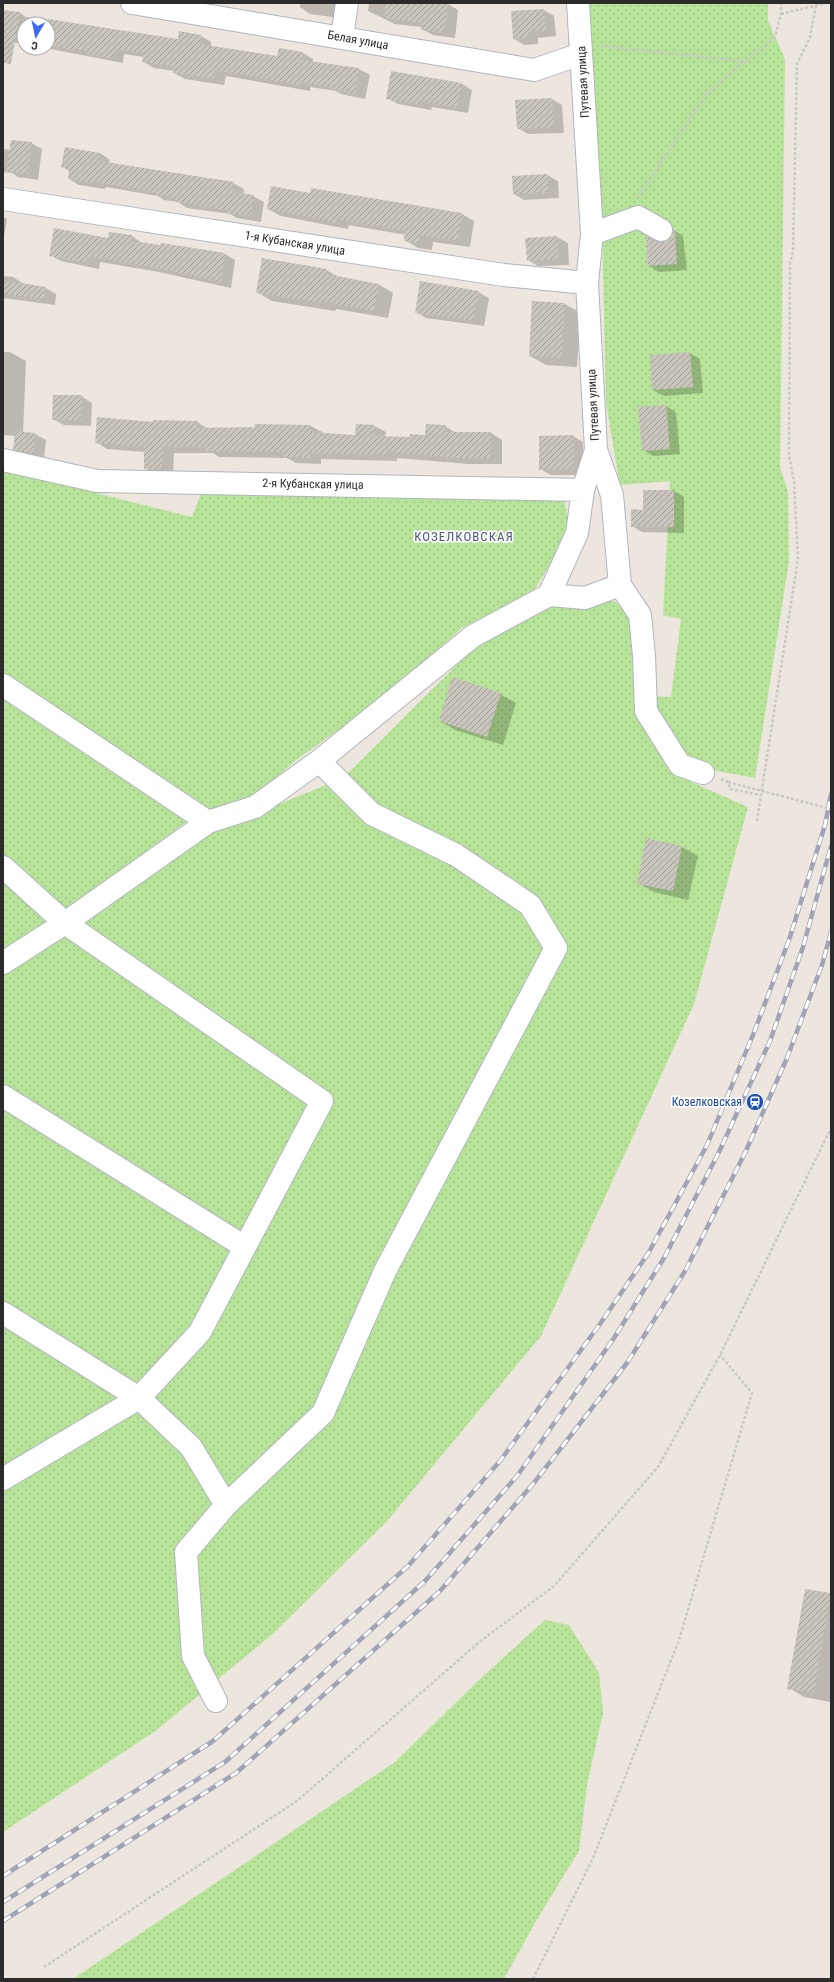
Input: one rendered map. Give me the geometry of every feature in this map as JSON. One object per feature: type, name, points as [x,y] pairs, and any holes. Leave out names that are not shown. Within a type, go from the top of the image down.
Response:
[{"type":"street","points":[[342,37],[347,3]]},
{"type":"street","name":"Путевая улица","points":[[578,3],[592,234],[587,283],[596,450],[612,495],[620,585],[640,615],[644,656],[646,711],[680,765],[703,773]]},
{"type":"street","name":"Белая улица","points":[[144,4],[534,70],[581,49]]},
{"type":"street","name":"1-я Кубанская улица","points":[[3,199],[504,275],[587,283]]},
{"type":"street","points":[[592,234],[621,222],[638,217],[661,230]]},
{"type":"street","points":[[549,595],[577,533],[583,490],[596,450]]},
{"type":"street","name":"2-я Кубанская улица","points":[[3,460],[97,481],[583,490]]},
{"type":"street","points":[[3,963],[65,923],[208,822],[255,807],[319,761],[473,636],[549,595],[585,598],[620,585]]},
{"type":"street","points":[[3,685],[208,822]]},
{"type":"street","points":[[216,1700],[193,1656],[186,1552],[226,1504],[323,1413],[385,1271],[556,948],[530,905],[456,855],[372,814],[319,761]]},
{"type":"street","points":[[3,867],[65,923],[322,1101],[200,1332],[139,1398],[3,1479]]},
{"type":"street","points":[[3,1096],[245,1247]]},
{"type":"street","points":[[3,1313],[139,1398],[191,1446],[226,1504]]},
{"type":"path","points":[[621,222],[656,173],[706,94],[744,61],[775,37],[781,14],[781,3]]},
{"type":"path","points":[[781,14],[826,3]]},
{"type":"path","points":[[757,821],[798,559],[794,481],[790,455],[790,264],[793,251],[797,64],[810,37],[816,6]]},
{"type":"path","points":[[581,49],[744,61]]},
{"type":"path","points":[[760,795],[730,789],[728,782],[831,809]]},
{"type":"path","points":[[44,1967],[297,1801],[477,1644],[554,1586],[658,1467],[720,1355],[831,1128]]},
{"type":"path","points":[[533,1979],[593,1858],[679,1640],[752,1393],[720,1355]]},
{"type":"green space","points":[[586,3],[768,3],[768,21],[785,59],[780,468],[788,491],[789,561],[755,778],[696,767],[671,739],[653,696],[671,697],[681,619],[663,615],[670,481],[620,485],[606,403],[602,231]]},
{"type":"green space","points":[[3,470],[192,517],[202,491],[563,495],[569,523],[553,559],[532,594],[496,614],[463,627],[383,698],[296,760],[245,805],[203,810],[49,922],[3,951]]},
{"type":"green space","points":[[615,601],[632,620],[643,725],[689,781],[748,807],[694,1004],[541,1336],[388,1520],[275,1632],[158,1729],[3,1832],[3,970],[209,833],[343,778],[481,641],[551,605]]},
{"type":"green space","points":[[545,1620],[569,1625],[599,1673],[603,1713],[587,1785],[579,1851],[536,1921],[504,1979],[73,1979],[395,1762],[480,1679]]},
{"type":"building","points":[[385,3],[448,3],[444,33],[421,30],[422,23],[384,18]]},
{"type":"building","points":[[544,9],[546,31],[528,32],[528,38],[513,39],[511,11]]},
{"type":"building","points":[[3,10],[20,12],[19,16],[16,16],[16,35],[11,64],[3,63]]},
{"type":"building","points":[[56,20],[178,39],[179,31],[201,35],[200,44],[277,56],[279,48],[303,52],[302,60],[359,68],[355,94],[329,89],[330,87],[300,82],[299,85],[215,70],[214,79],[173,73],[174,67],[142,62],[144,53],[114,49],[113,58],[87,54],[87,51],[56,47]]},
{"type":"building","points":[[391,71],[462,83],[458,108],[421,101],[421,105],[386,99]]},
{"type":"building","points":[[552,98],[554,127],[517,129],[515,100]]},
{"type":"building","points":[[11,140],[32,142],[28,174],[6,172]]},
{"type":"building","points":[[65,147],[100,153],[99,161],[234,182],[232,192],[254,195],[251,216],[226,213],[226,210],[176,202],[176,198],[153,194],[153,192],[68,179],[69,169],[61,167]]},
{"type":"building","points":[[548,174],[548,193],[513,194],[512,176]]},
{"type":"building","points":[[271,186],[310,193],[311,188],[462,213],[458,241],[420,235],[419,243],[404,241],[405,231],[336,219],[335,223],[267,209]]},
{"type":"building","points":[[54,228],[108,238],[109,232],[132,235],[132,241],[160,245],[161,243],[225,253],[221,282],[147,266],[89,257],[88,263],[49,256]]},
{"type":"building","points":[[673,229],[675,229],[677,264],[648,266],[646,236],[662,242],[668,241],[672,236]]},
{"type":"building","points":[[557,236],[559,259],[527,261],[525,238]]},
{"type":"building","points":[[262,258],[327,269],[326,274],[379,284],[374,311],[321,301],[321,303],[256,293]]},
{"type":"building","points":[[3,280],[46,287],[44,300],[3,294]]},
{"type":"building","points":[[420,281],[479,291],[473,321],[415,313]]},
{"type":"building","points":[[532,301],[565,303],[562,358],[529,356]]},
{"type":"building","points":[[690,352],[693,387],[652,390],[650,355]]},
{"type":"building","points":[[53,395],[82,395],[81,421],[52,420]]},
{"type":"building","points":[[666,405],[670,449],[642,451],[638,407]]},
{"type":"building","points":[[97,417],[153,422],[153,420],[197,421],[197,428],[254,427],[255,424],[311,425],[311,432],[355,435],[356,424],[374,425],[374,436],[410,437],[410,434],[425,435],[426,424],[445,425],[445,432],[491,432],[491,458],[456,458],[386,452],[386,455],[310,453],[310,458],[284,457],[284,452],[206,451],[206,447],[163,447],[162,469],[144,469],[144,447],[95,443]]},
{"type":"building","points":[[15,431],[35,433],[34,454],[13,450]]},
{"type":"building","points":[[573,435],[574,469],[539,470],[539,436]]},
{"type":"building","points":[[643,490],[674,490],[674,527],[631,527],[631,509],[643,510]]},
{"type":"building","points":[[452,677],[501,693],[487,737],[439,721]]},
{"type":"building","points":[[646,838],[682,846],[673,891],[637,884]]},
{"type":"building","points":[[805,1589],[831,1593],[814,1693],[787,1689]]},
{"type":"railway","points":[[3,1876],[213,1741],[408,1566],[500,1461],[600,1324],[649,1252],[707,1145],[753,1035],[789,940],[825,825],[831,794]]},
{"type":"railway","points":[[3,1902],[225,1762],[425,1581],[517,1476],[614,1338],[664,1258],[719,1152],[770,1041],[803,947],[831,846]]},
{"type":"railway","points":[[3,1921],[236,1773],[440,1591],[533,1484],[627,1363],[685,1271],[745,1153],[787,1058],[822,965],[831,932]]},
{"type":"place","name":"Козелковская","points":[[755,1102]]},
{"type":"district","name":"КОЗЕЛКОВСКАЯ","points":[[464,536]]}]
